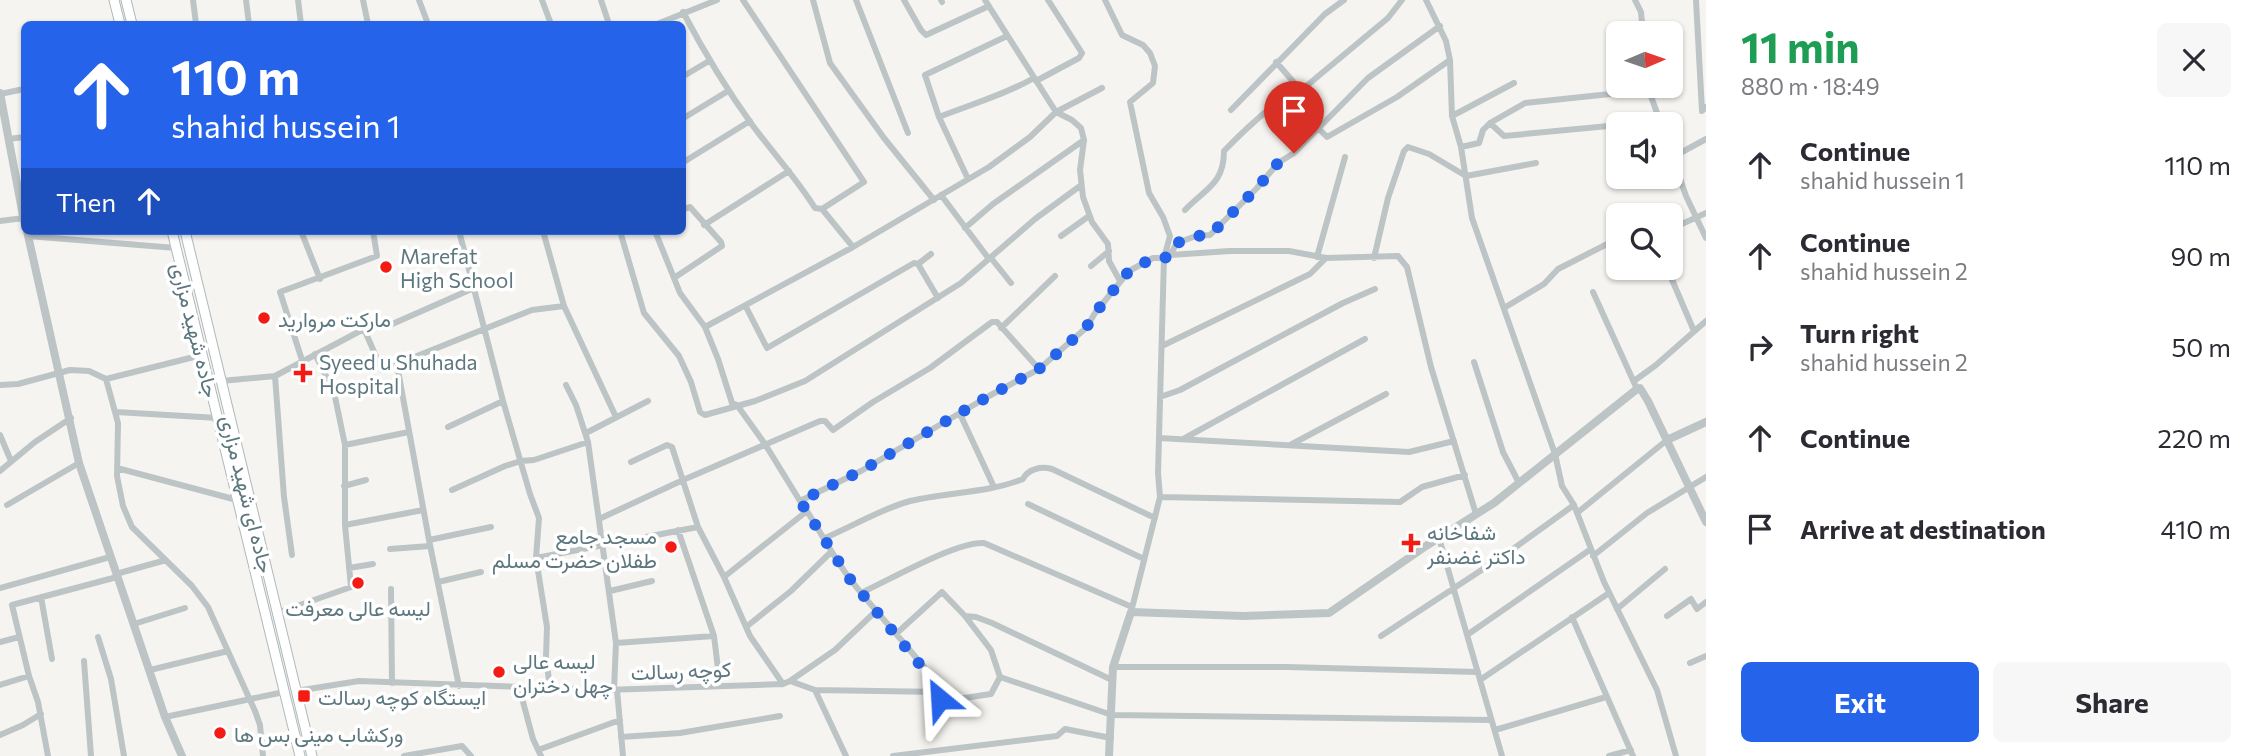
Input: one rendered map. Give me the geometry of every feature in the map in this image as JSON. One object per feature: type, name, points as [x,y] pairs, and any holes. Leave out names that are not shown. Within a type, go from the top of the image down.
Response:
[{"type":"main road","points":[[114,0],[119,21]]},
{"type":"main road","points":[[126,0],[131,21]]},
{"type":"main road","name":"جاده شهید مزاری","points":[[173,235],[300,756]]},
{"type":"main road","name":"جاده ای شهید مزاری","points":[[186,235],[312,756]]},
{"type":"street","points":[[193,0],[196,21]]},
{"type":"street","points":[[246,0],[248,21]]},
{"type":"street","points":[[298,0],[301,21]]},
{"type":"street","points":[[363,0],[367,21]]},
{"type":"street","points":[[419,0],[427,21]]},
{"type":"street","points":[[542,0],[550,21]]},
{"type":"street","points":[[601,0],[608,21]]},
{"type":"street","points":[[683,12],[728,91],[815,208],[822,209],[864,182],[743,0]]},
{"type":"street","points":[[813,0],[830,63],[884,138],[934,200]]},
{"type":"street","points":[[856,0],[908,133]]},
{"type":"street","points":[[904,0],[926,35],[987,3],[1056,112],[1081,128],[1084,140],[1080,186],[1089,216],[1108,244],[1109,261],[1121,281]]},
{"type":"street","points":[[939,117],[1007,93],[1079,58],[1082,54],[1048,0]]},
{"type":"street","points":[[1105,0],[1122,34],[1143,45],[1150,53],[1154,66],[1153,83],[1130,102],[1149,193],[1170,236],[1161,346],[1158,473],[1160,497],[1131,610],[1113,667],[1109,756]]},
{"type":"street","points":[[1231,110],[1325,14],[1344,0]]},
{"type":"street","points":[[1276,62],[1298,87],[1304,88],[1388,18],[1402,0]]},
{"type":"street","points":[[1426,0],[1447,41],[1452,116],[1461,147],[1472,218],[1555,454],[1562,486],[1574,505],[1609,593],[1657,690],[1676,756]]},
{"type":"street","points":[[1635,0],[1642,21]]},
{"type":"street","points":[[664,21],[713,1]]},
{"type":"street","points":[[1706,4],[1696,2],[1702,75],[1700,102],[1702,110],[1706,107]]},
{"type":"street","points":[[1167,257],[1177,243],[1196,236],[1210,235],[1278,163],[1294,153],[1368,78],[1440,26]]},
{"type":"street","points":[[968,179],[939,117],[925,75],[1007,36]]},
{"type":"street","points":[[1318,128],[1328,137],[1397,97],[1450,60]]},
{"type":"street","points":[[686,75],[709,61]]},
{"type":"street","points":[[1452,116],[1514,83]]},
{"type":"street","points":[[1185,210],[1220,177],[1224,166],[1224,151],[1278,101],[1298,87]]},
{"type":"street","points":[[705,327],[746,307],[934,200],[1021,144],[1056,112],[1102,88]]},
{"type":"street","points":[[21,90],[0,93],[21,203]]},
{"type":"street","points":[[686,117],[728,91]]},
{"type":"street","points":[[1461,147],[1479,143],[1483,130],[1490,123],[1525,103],[1606,93]]},
{"type":"street","points":[[686,161],[750,121]]},
{"type":"street","points":[[1490,123],[1504,136],[1606,126]]},
{"type":"street","points":[[9,139],[21,137]]},
{"type":"street","points":[[1683,149],[1706,139]]},
{"type":"street","points":[[965,228],[993,204],[1084,140]]},
{"type":"street","points":[[1374,258],[1388,198],[1404,151],[1408,147],[1429,154],[1466,176],[1536,163]]},
{"type":"street","points":[[1317,257],[1345,157]]},
{"type":"street","points":[[704,225],[789,171]]},
{"type":"street","points":[[621,235],[644,313],[679,356],[691,382],[700,412],[705,415],[755,401],[804,381],[961,283],[1035,219],[1080,186]]},
{"type":"street","points":[[1683,187],[1706,238]]},
{"type":"street","points":[[941,195],[1011,283]]},
{"type":"street","points":[[674,278],[722,246],[690,207],[686,209]]},
{"type":"street","points":[[822,209],[853,247]]},
{"type":"street","points":[[1683,224],[1706,213]]},
{"type":"street","points":[[1061,236],[1089,216]]},
{"type":"street","points":[[0,221],[21,219]]},
{"type":"street","points":[[27,235],[71,418],[79,463],[166,717],[182,756]]},
{"type":"street","points":[[38,235],[176,248]]},
{"type":"street","points":[[303,235],[320,279]]},
{"type":"street","points":[[302,360],[280,294],[377,257],[374,235]]},
{"type":"street","points":[[459,235],[503,401],[539,518],[536,558],[547,627],[546,657],[550,688]]},
{"type":"street","points":[[544,235],[564,306],[616,417]]},
{"type":"street","points":[[657,235],[686,302],[705,327],[729,398],[765,444],[825,538],[831,552],[875,612],[897,633],[940,692]]},
{"type":"street","points":[[1504,308],[1544,284],[1558,269],[1606,245]]},
{"type":"street","points":[[1091,266],[1109,251]]},
{"type":"street","points":[[800,501],[861,471],[1039,369],[1086,328],[1129,271],[1153,258],[1230,251],[1289,251],[1326,258],[1398,256],[1407,267],[1431,367],[1476,514]]},
{"type":"street","points":[[746,307],[765,346],[770,348],[931,254]]},
{"type":"street","points":[[1161,346],[1310,274],[1326,258]]},
{"type":"street","points":[[918,264],[938,298]]},
{"type":"street","points":[[1001,328],[1055,276]]},
{"type":"street","points":[[1672,280],[1694,331]]},
{"type":"street","points":[[221,381],[275,376],[364,329],[381,322],[390,325],[474,288]]},
{"type":"street","points":[[1160,397],[1180,390],[1343,303],[1375,289]]},
{"type":"street","points":[[1593,292],[1636,385],[1648,401],[1706,522]]},
{"type":"street","points":[[364,329],[382,370],[531,310],[564,306]]},
{"type":"street","points":[[862,593],[975,542],[984,543],[1131,610],[1231,615],[1329,613],[1519,483],[1636,385],[1706,321]]},
{"type":"street","points":[[599,519],[820,421],[825,421],[833,430],[930,368],[992,322],[996,322],[1039,369]]},
{"type":"street","points":[[1184,439],[1365,339]]},
{"type":"street","points":[[277,613],[349,589],[351,585],[345,524],[345,445],[334,392],[315,354]]},
{"type":"street","points":[[0,385],[18,384],[70,370],[89,371],[106,379],[202,355]]},
{"type":"street","points":[[1474,362],[1503,452],[1519,483]]},
{"type":"street","points":[[397,365],[429,543],[459,686]]},
{"type":"street","points":[[275,376],[284,497],[292,555]]},
{"type":"street","points":[[106,379],[118,423],[117,468],[123,506],[132,527],[208,607],[260,725],[263,756]]},
{"type":"street","points":[[566,385],[589,442],[610,591],[615,643],[615,690],[623,756]]},
{"type":"street","points":[[1290,445],[1386,394]]},
{"type":"street","points":[[449,427],[503,401]]},
{"type":"street","points":[[586,433],[648,401]]},
{"type":"street","points":[[116,412],[218,418]]},
{"type":"street","points":[[960,414],[994,487]]},
{"type":"street","points":[[0,471],[71,418]]},
{"type":"street","points":[[1577,513],[1667,440],[1706,422]]},
{"type":"street","points":[[345,445],[409,432]]},
{"type":"street","points":[[0,435],[11,461]]},
{"type":"street","points":[[1159,438],[1409,452],[1454,441]]},
{"type":"street","points":[[452,490],[521,461],[534,460],[589,442]]},
{"type":"street","points":[[631,462],[670,445],[698,527],[746,626],[786,683],[826,657],[875,612]]},
{"type":"street","points":[[8,505],[79,463]]},
{"type":"street","points":[[825,538],[893,506],[1016,482],[1026,474],[1045,467],[1100,490],[1155,518]]},
{"type":"street","points":[[117,468],[237,500]]},
{"type":"street","points":[[1160,497],[1400,502],[1422,487],[1465,475]]},
{"type":"street","points":[[1467,635],[1647,513],[1706,477]]},
{"type":"street","points":[[344,486],[366,480]]},
{"type":"street","points":[[1028,504],[1144,559]]},
{"type":"street","points":[[1381,636],[1455,589],[1574,505]]},
{"type":"street","points":[[345,524],[423,510]]},
{"type":"street","points":[[724,577],[807,511]]},
{"type":"street","points":[[390,549],[429,543],[491,527]]},
{"type":"street","points":[[536,558],[698,527]]},
{"type":"street","points":[[678,530],[714,636],[720,685]]},
{"type":"street","points":[[1438,538],[1502,756]]},
{"type":"street","points":[[746,626],[791,591],[831,552]]},
{"type":"street","points":[[0,588],[110,557]]},
{"type":"street","points":[[48,756],[41,714],[12,605],[166,560]]},
{"type":"street","points":[[349,568],[373,564]]},
{"type":"street","points":[[1617,608],[1665,569]]},
{"type":"street","points":[[438,582],[481,572]]},
{"type":"street","points":[[610,591],[652,581]]},
{"type":"street","points":[[391,589],[392,683]]},
{"type":"street","points":[[897,633],[938,593],[943,592],[990,650],[1000,677],[1112,715],[1492,720]]},
{"type":"street","points":[[1480,680],[1609,593]]},
{"type":"street","points":[[41,597],[52,659]]},
{"type":"street","points":[[1667,616],[1691,599],[1697,609],[1706,601]]},
{"type":"street","points":[[134,624],[185,608]]},
{"type":"street","points":[[965,617],[975,617],[992,623],[1112,680]]},
{"type":"street","points":[[1572,617],[1632,753],[1609,756]]},
{"type":"street","points":[[615,643],[714,636]]},
{"type":"street","points":[[0,642],[19,637]]},
{"type":"street","points":[[98,637],[111,679],[124,756]]},
{"type":"street","points":[[150,670],[228,651]]},
{"type":"street","points":[[1690,663],[1706,656]]},
{"type":"street","points":[[84,662],[91,756]]},
{"type":"street","points":[[1113,667],[1287,667],[1478,672]]},
{"type":"street","points":[[0,685],[29,677]]},
{"type":"street","name":"کوچه رسالت","points":[[296,691],[350,682],[615,690],[786,683],[815,690],[940,692],[940,699],[944,701],[991,694],[1000,677]]},
{"type":"street","points":[[519,687],[539,753],[620,720]]},
{"type":"street","points":[[815,690],[846,756]]},
{"type":"street","points":[[166,717],[284,692]]},
{"type":"street","points":[[1494,730],[1606,697]]},
{"type":"street","points":[[0,735],[41,714]]},
{"type":"street","points":[[621,737],[680,733],[780,716]]},
{"type":"street","points":[[892,756],[1057,736],[1065,729],[1111,738]]},
{"type":"street","points":[[404,756],[462,746],[471,756]]},
{"type":"place","name":"Marefat High School","points":[[386,267]]},
{"type":"place","name":"مارکت مروارید","points":[[264,318]]},
{"type":"place","name":"Syeed u Shuhada Hospital","points":[[303,373]]},
{"type":"place","name":"شفاخانه داکتر غضنفر","points":[[1411,543]]},
{"type":"place","name":"مسجد جامع طفلان حضرت مسلم","points":[[671,547]]},
{"type":"place","name":"لیسه عالی معرفت","points":[[358,583]]},
{"type":"place","name":"لیسه عالی چهل دختران","points":[[499,672]]},
{"type":"place","name":"ایستگاه کوچه رسالت","points":[[304,696]]},
{"type":"place","name":"ورکشاب مینی بس ها","points":[[220,733]]},
{"type":"route","points":[[940,699],[940,692],[931,678],[897,633],[875,612],[849,578],[800,501],[861,471],[1039,369],[1086,328],[1129,271],[1153,258],[1170,256],[1177,243],[1196,236],[1210,235],[1278,163],[1294,153]]}]
